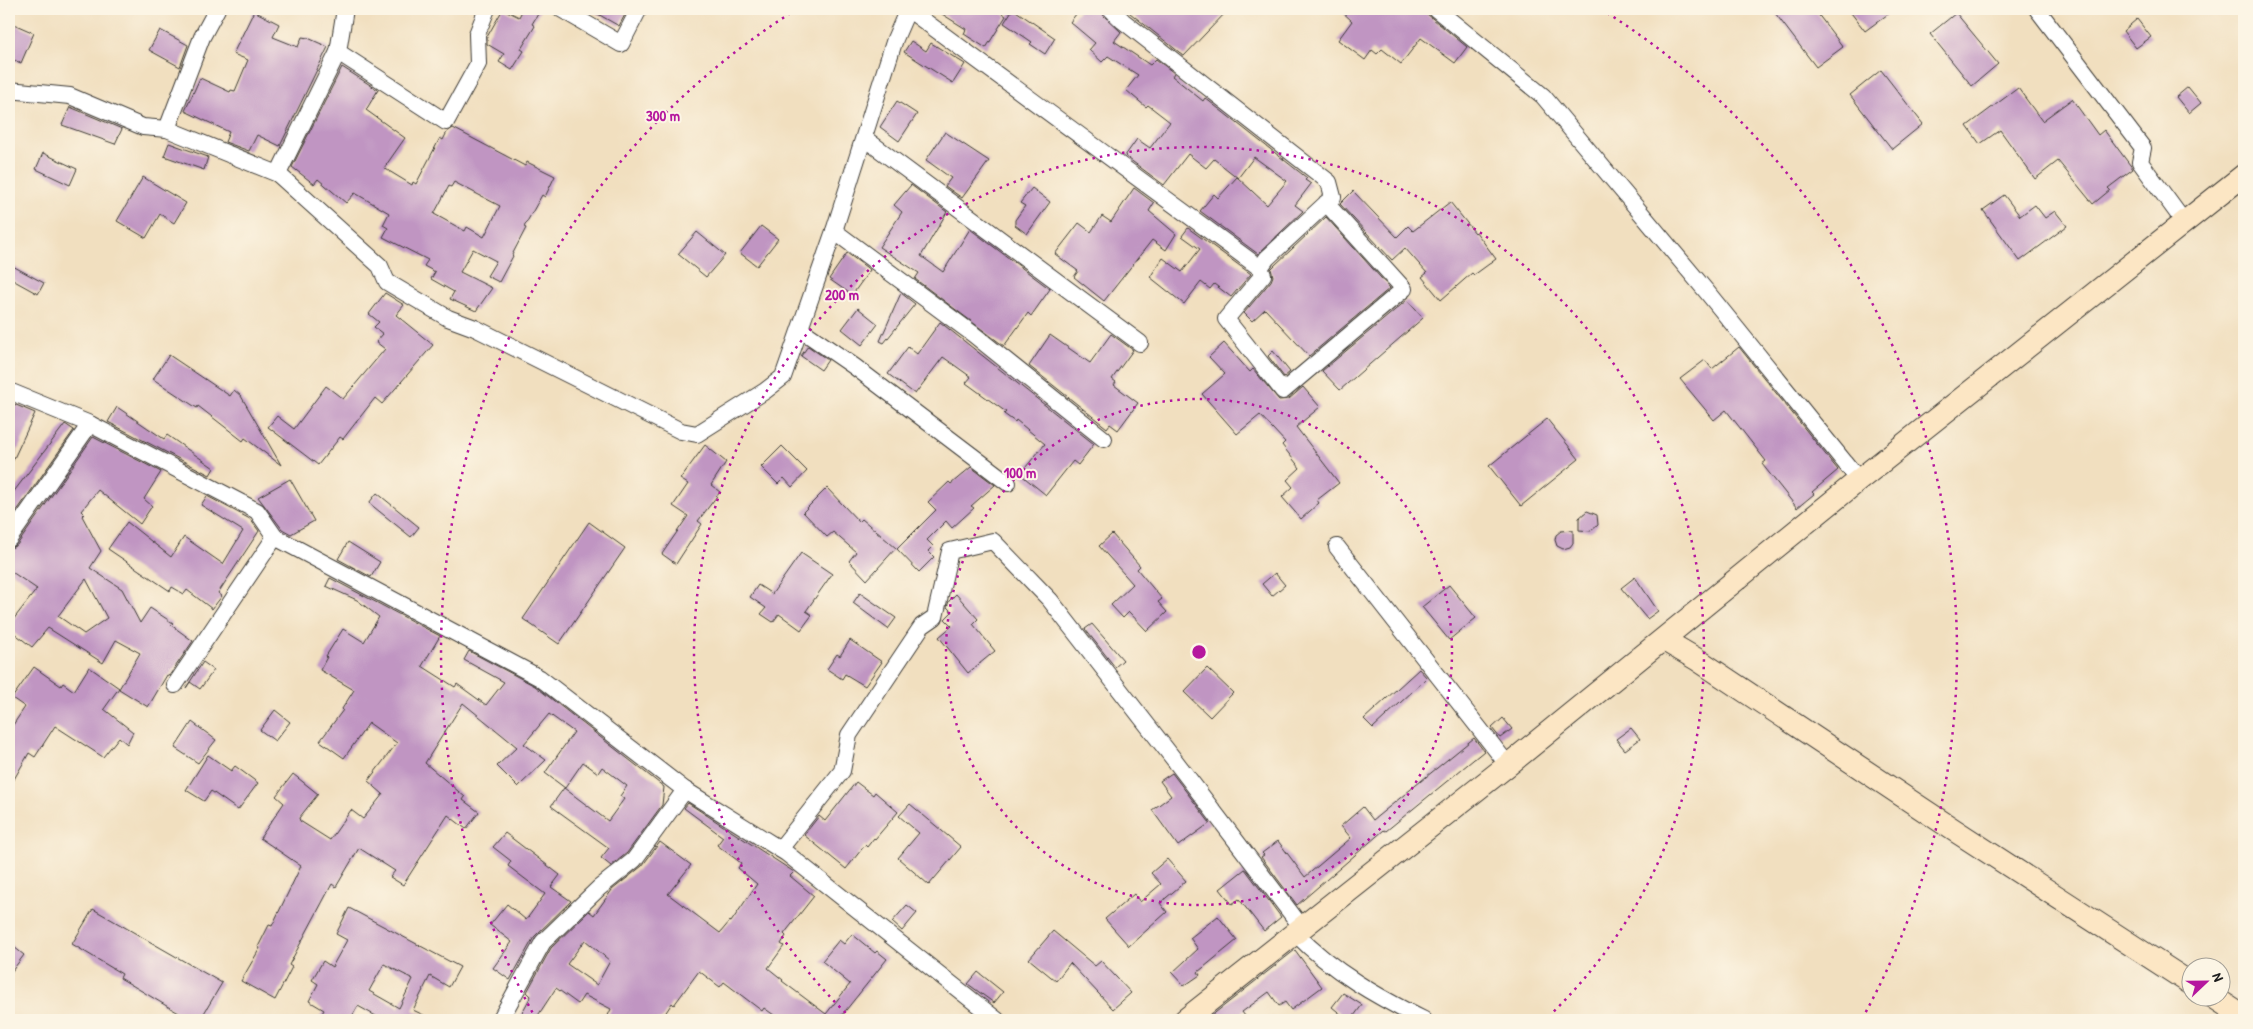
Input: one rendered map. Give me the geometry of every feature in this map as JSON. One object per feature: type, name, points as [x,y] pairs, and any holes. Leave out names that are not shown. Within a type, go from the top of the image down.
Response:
[{"type":"street","points":[[167,129],[202,38],[217,9]]},
{"type":"street","points":[[278,174],[338,52],[345,9]]},
{"type":"street","points":[[338,52],[446,122],[478,64],[477,34],[487,9]]},
{"type":"street","points":[[561,9],[622,44],[639,9]]},
{"type":"street","points":[[9,90],[70,96],[143,127],[167,129],[278,174],[380,266],[387,282],[448,318],[475,328],[681,431],[697,434],[765,392],[783,377],[834,231],[895,40],[908,9],[1260,268],[1263,275],[1226,319],[1283,392],[1404,288],[1326,203]]},
{"type":"street","points":[[1112,9],[1123,20],[1329,182],[1333,197],[1267,258],[1260,268]]},
{"type":"street","points":[[1436,9],[1543,96],[1707,292],[1859,480]]},
{"type":"street","points":[[2037,9],[2143,148],[2140,162],[2184,222]]},
{"type":"street","points":[[864,138],[1140,343]]},
{"type":"street","points":[[1185,1020],[1300,931],[1664,640],[1859,480],[2244,175]]},
{"type":"street","points":[[834,231],[973,334],[1104,439]]},
{"type":"street","points":[[800,329],[855,367],[1008,483]]},
{"type":"street","points":[[9,391],[90,424],[257,511],[275,537],[540,678],[685,790],[780,849],[996,1020]]},
{"type":"street","points":[[9,539],[90,424]]},
{"type":"street","points":[[175,685],[275,537]]},
{"type":"street","points":[[780,849],[842,771],[849,735],[922,626],[935,617],[950,551],[994,541],[1050,600],[1176,762],[1313,951],[1369,992],[1424,1020]]},
{"type":"street","points":[[1337,547],[1508,765]]},
{"type":"street","points":[[1664,640],[1698,660],[1954,830],[2180,977]]},
{"type":"street","points":[[500,1020],[543,942],[599,888],[634,860],[685,790]]},
{"type":"street","points":[[2227,1006],[2244,1018]]},
{"type":"building","points":[[503,9],[519,17],[523,9],[541,9],[532,24],[535,26],[521,49],[524,51],[512,70],[499,62],[504,54],[487,44],[487,37]]},
{"type":"building","points":[[589,9],[628,9],[619,26]]},
{"type":"building","points":[[934,9],[996,9],[1006,16],[986,48],[964,34],[966,29]]},
{"type":"building","points":[[1013,9],[1055,38],[1045,54],[1030,44],[1032,42],[1004,23]]},
{"type":"building","points":[[1080,9],[1101,9],[1104,16],[1121,32],[1114,41],[1150,65],[1156,59],[1174,73],[1172,76],[1203,101],[1205,98],[1307,178],[1305,180],[1311,184],[1295,205],[1303,211],[1258,254],[1200,211],[1214,194],[1218,198],[1237,177],[1214,159],[1206,168],[1188,154],[1164,185],[1125,156],[1137,139],[1150,148],[1170,122],[1148,105],[1146,107],[1126,90],[1138,75],[1108,56],[1102,62],[1089,50],[1095,43],[1070,22]],"holes":[[[1254,157],[1287,181],[1267,205],[1238,178]]]},
{"type":"building","points":[[1125,9],[1229,9],[1184,56]]},
{"type":"building","points":[[1339,9],[1421,9],[1467,47],[1455,63],[1421,38],[1401,64],[1382,49],[1377,54],[1372,50],[1365,60],[1338,40],[1352,21]]},
{"type":"building","points":[[1772,9],[1814,9],[1843,47],[1816,67]]},
{"type":"building","points":[[1848,9],[1895,9],[1865,31]]},
{"type":"building","points":[[254,11],[279,24],[273,37],[298,47],[302,37],[328,47],[280,146],[257,135],[249,151],[225,142],[229,132],[185,111],[200,78],[230,92],[231,90],[235,91],[248,60],[233,54]]},
{"type":"building","points":[[1956,13],[1998,64],[1972,86],[1930,34]]},
{"type":"building","points":[[2137,19],[2151,37],[2136,48],[2123,31]]},
{"type":"building","points":[[9,22],[34,33],[21,63],[9,58]]},
{"type":"building","points":[[160,30],[188,45],[180,67],[149,50]]},
{"type":"building","points":[[911,41],[926,51],[931,43],[965,64],[953,83],[904,52]]},
{"type":"building","points":[[342,67],[378,90],[366,110],[405,138],[384,168],[412,185],[413,182],[416,184],[440,138],[443,140],[447,132],[453,128],[525,166],[527,162],[555,176],[545,197],[542,195],[524,227],[526,228],[499,282],[487,276],[496,261],[473,249],[460,272],[492,288],[476,311],[450,299],[454,292],[431,279],[435,272],[424,266],[428,260],[383,237],[388,228],[383,225],[389,213],[355,193],[346,203],[318,179],[314,184],[292,167]],"holes":[[[454,182],[500,206],[484,237],[467,227],[465,231],[434,214],[449,186],[451,187]]]},
{"type":"building","points":[[1881,70],[1923,124],[1892,149],[1850,95]]},
{"type":"building","points":[[2188,87],[2201,103],[2189,113],[2176,97]]},
{"type":"building","points":[[2018,88],[2042,121],[2072,99],[2098,135],[2104,130],[2133,169],[2108,188],[2110,190],[2093,204],[2058,161],[2035,179],[2000,130],[1980,144],[1967,126]]},
{"type":"building","points":[[897,101],[917,114],[899,141],[880,127]]},
{"type":"building","points":[[70,107],[122,129],[115,144],[62,125]]},
{"type":"building","points":[[945,132],[989,161],[962,198],[945,186],[951,178],[926,160]]},
{"type":"building","points":[[169,143],[208,157],[204,170],[164,156]]},
{"type":"building","points":[[43,153],[77,169],[70,185],[36,169]]},
{"type":"building","points":[[143,177],[186,203],[174,223],[160,214],[146,238],[117,221]]},
{"type":"building","points":[[911,185],[947,212],[921,256],[943,272],[970,229],[1050,289],[1031,316],[1028,313],[1004,346],[915,279],[919,273],[879,247],[902,212],[894,205]]},
{"type":"building","points":[[1032,188],[1050,202],[1027,234],[1015,225],[1015,220],[1025,206],[1020,203]]},
{"type":"building","points":[[1134,188],[1154,203],[1149,211],[1176,234],[1166,250],[1152,240],[1104,301],[1074,277],[1078,271],[1055,254],[1079,223],[1091,232],[1102,216],[1111,222]]},
{"type":"building","points":[[1353,191],[1397,237],[1408,226],[1413,231],[1450,202],[1496,259],[1474,275],[1472,273],[1441,300],[1422,277],[1427,273],[1405,248],[1392,260],[1340,204]]},
{"type":"building","points":[[2004,195],[2020,216],[2035,205],[2045,218],[2055,211],[2067,226],[2020,261],[1983,210]]},
{"type":"building","points":[[1326,217],[1390,288],[1309,356],[1265,309],[1252,321],[1244,313],[1271,281],[1273,276],[1271,269]]},
{"type":"building","points":[[761,226],[778,239],[757,266],[740,253]]},
{"type":"building","points":[[1188,228],[1251,274],[1231,297],[1214,284],[1210,289],[1201,282],[1184,304],[1150,277],[1163,258],[1182,272],[1200,249],[1182,236]]},
{"type":"building","points":[[697,232],[725,255],[706,277],[678,254]]},
{"type":"building","points":[[847,253],[870,270],[852,295],[829,279]]},
{"type":"building","points":[[9,264],[44,283],[38,294],[9,278]]},
{"type":"building","points":[[385,293],[404,305],[396,315],[433,345],[382,404],[375,398],[343,439],[340,437],[318,465],[268,427],[277,416],[294,429],[326,386],[343,399],[385,349],[376,342],[383,334],[374,327],[379,322],[369,314]]},
{"type":"building","points":[[901,293],[915,304],[884,343],[880,341]]},
{"type":"building","points":[[1407,300],[1423,318],[1340,390],[1322,371]]},
{"type":"building","points":[[858,308],[878,324],[862,345],[842,329]]},
{"type":"building","points":[[940,322],[1094,444],[1078,465],[1073,461],[1046,495],[1020,474],[1045,444],[966,383],[971,377],[943,357],[915,394],[888,374],[908,347],[917,354]]},
{"type":"building","points":[[1111,334],[1133,350],[1112,379],[1116,382],[1114,385],[1138,403],[1118,430],[1110,424],[1107,428],[1029,366],[1050,335],[1090,363]]},
{"type":"building","points":[[1224,343],[1250,372],[1253,369],[1279,400],[1289,399],[1303,387],[1320,407],[1296,427],[1339,483],[1317,500],[1319,503],[1301,519],[1282,497],[1293,487],[1287,480],[1300,468],[1282,445],[1285,442],[1260,415],[1237,434],[1202,394],[1225,374],[1209,357]]},
{"type":"building","points":[[808,346],[828,360],[821,370],[801,356]]},
{"type":"building","points":[[1739,347],[1838,470],[1812,492],[1814,494],[1797,508],[1762,464],[1766,461],[1726,410],[1714,420],[1680,379],[1705,360],[1712,369]]},
{"type":"building","points":[[1273,351],[1290,372],[1284,377],[1268,356]]},
{"type":"building","points":[[169,355],[230,396],[234,390],[241,396],[281,465],[245,438],[243,441],[198,406],[197,408],[153,379]]},
{"type":"building","points":[[9,402],[35,413],[9,469]]},
{"type":"building","points":[[117,407],[164,439],[167,435],[214,468],[210,475],[108,422]]},
{"type":"building","points":[[1547,419],[1579,459],[1521,506],[1489,466]]},
{"type":"building","points":[[65,424],[74,430],[9,522],[9,498]]},
{"type":"building","points":[[93,437],[161,472],[144,499],[152,506],[140,524],[98,490],[81,511],[101,551],[90,568],[122,589],[140,623],[150,608],[173,623],[171,625],[193,641],[169,676],[167,675],[148,707],[119,689],[140,653],[116,640],[103,663],[48,628],[32,647],[9,629],[9,625],[37,589],[9,570],[9,549],[17,545]],"holes":[[[86,579],[107,618],[84,634],[58,616]]]},
{"type":"building","points":[[705,445],[726,462],[711,485],[720,492],[698,521],[702,524],[676,564],[662,554],[688,516],[673,506],[688,484],[680,479]]},
{"type":"building","points":[[782,446],[807,471],[792,487],[784,478],[778,484],[761,467]]},
{"type":"building","points":[[971,467],[995,485],[971,506],[974,508],[952,528],[946,521],[927,540],[933,546],[928,551],[934,557],[919,572],[897,549],[936,510],[928,502],[949,482],[951,484]]},
{"type":"building","points":[[290,479],[314,521],[291,534],[282,529],[258,497]]},
{"type":"building","points":[[827,488],[859,522],[862,519],[896,548],[867,580],[849,561],[856,552],[833,532],[827,537],[803,512]]},
{"type":"building","points":[[377,493],[419,527],[411,537],[369,503]]},
{"type":"building","points":[[207,496],[250,519],[259,531],[218,593],[222,596],[212,609],[187,590],[184,594],[172,587],[170,591],[108,549],[127,522],[171,557],[184,537],[223,564],[243,531],[201,505]]},
{"type":"building","points":[[1587,511],[1597,515],[1598,525],[1591,531],[1579,530],[1579,518]]},
{"type":"building","points":[[589,522],[625,548],[559,644],[523,619]]},
{"type":"building","points":[[1573,530],[1573,543],[1570,547],[1563,549],[1557,546],[1556,535],[1561,531]]},
{"type":"building","points":[[1112,534],[1140,566],[1137,569],[1162,599],[1158,602],[1167,612],[1147,631],[1129,612],[1123,618],[1111,605],[1133,584],[1099,546]]},
{"type":"building","points":[[348,542],[380,562],[371,577],[338,559]]},
{"type":"building","points":[[801,553],[832,574],[806,611],[812,615],[801,630],[779,614],[773,622],[761,614],[766,608],[750,597],[758,585],[772,594]]},
{"type":"building","points":[[1275,573],[1285,585],[1272,596],[1262,584]]},
{"type":"building","points":[[1635,577],[1658,611],[1647,619],[1621,588]]},
{"type":"building","points":[[330,578],[440,636],[422,666],[455,687],[457,684],[486,705],[504,682],[464,660],[469,651],[535,686],[664,787],[662,805],[627,853],[611,866],[601,858],[609,848],[551,806],[564,788],[608,821],[624,799],[620,796],[627,786],[602,767],[598,773],[583,762],[565,788],[545,773],[574,732],[549,714],[524,744],[546,760],[518,787],[497,766],[517,747],[463,703],[425,763],[465,797],[463,800],[479,812],[466,829],[448,815],[403,885],[390,877],[395,871],[359,848],[336,887],[332,884],[289,965],[292,967],[275,1000],[241,981],[260,948],[258,947],[269,925],[272,926],[301,866],[260,838],[284,803],[276,796],[293,774],[318,794],[299,818],[300,821],[330,840],[351,810],[363,819],[383,794],[368,781],[397,743],[369,723],[344,758],[320,741],[343,710],[354,690],[320,670],[326,656],[343,629],[364,642],[379,617],[357,600],[326,586]]},
{"type":"building","points":[[1449,585],[1476,618],[1449,640],[1422,607]]},
{"type":"building","points":[[860,593],[896,618],[888,629],[853,603]]},
{"type":"building","points":[[956,594],[978,619],[973,624],[995,651],[968,673],[939,637],[952,626],[945,619],[952,612],[947,607],[949,601]]},
{"type":"building","points":[[1092,624],[1123,660],[1115,667],[1085,629]]},
{"type":"building","points":[[850,640],[882,662],[865,686],[845,674],[842,679],[827,669],[837,654],[840,656]]},
{"type":"building","points":[[203,662],[214,670],[200,689],[190,682],[186,688]]},
{"type":"building","points":[[34,667],[61,686],[63,683],[74,691],[89,667],[119,688],[104,709],[133,732],[127,744],[119,737],[103,757],[55,726],[35,757],[29,753],[9,788],[9,731],[25,707],[12,698]]},
{"type":"building","points":[[1207,668],[1233,693],[1210,717],[1184,692]]},
{"type":"building","points":[[1419,669],[1427,678],[1373,728],[1364,719]]},
{"type":"building","points":[[275,710],[290,722],[275,741],[260,730]]},
{"type":"building","points":[[1503,718],[1512,729],[1500,738],[1492,728]]},
{"type":"building","points":[[192,722],[216,740],[198,763],[175,748]]},
{"type":"building","points":[[1631,728],[1640,739],[1625,750],[1616,739]]},
{"type":"building","points":[[1474,738],[1484,751],[1386,831],[1384,830],[1297,905],[1261,857],[1264,855],[1262,853],[1278,841],[1305,877],[1351,838],[1341,826],[1363,807],[1373,820]]},
{"type":"building","points":[[208,755],[231,771],[235,766],[258,783],[238,810],[211,791],[204,801],[186,790]]},
{"type":"building","points":[[1172,773],[1210,823],[1178,846],[1152,810],[1171,796],[1160,781]]},
{"type":"building","points":[[856,782],[873,795],[875,792],[898,812],[867,847],[865,845],[846,869],[804,835],[819,816],[825,821]]},
{"type":"building","points":[[688,803],[794,872],[790,876],[814,896],[784,934],[786,936],[781,944],[784,946],[768,968],[826,1014],[850,984],[822,961],[839,940],[844,944],[852,934],[875,953],[877,951],[887,959],[838,1020],[781,1020],[764,1008],[762,1011],[724,982],[720,987],[699,971],[674,1005],[672,1003],[661,1020],[606,1020],[611,1009],[584,995],[578,1004],[556,988],[535,1020],[518,1020],[531,996],[527,992],[551,948],[589,911],[594,915],[612,890],[642,866],[660,842],[691,865],[668,894],[720,933],[731,922],[757,884],[738,868],[741,863],[717,845],[723,837],[684,808]],"holes":[[[585,940],[610,961],[597,985],[567,964]]]},
{"type":"building","points":[[910,804],[961,847],[929,885],[898,858],[919,833],[899,816]]},
{"type":"building","points":[[505,833],[560,875],[551,887],[571,901],[534,937],[510,980],[493,968],[512,942],[490,925],[507,904],[526,920],[545,894],[508,866],[511,861],[493,847]]},
{"type":"building","points":[[1167,859],[1186,881],[1160,903],[1167,912],[1129,946],[1105,919],[1134,894],[1140,902],[1161,884],[1151,873]]},
{"type":"building","points":[[1245,869],[1281,917],[1264,931],[1239,899],[1232,904],[1220,889]]},
{"type":"building","points":[[907,905],[917,913],[902,931],[892,922]]},
{"type":"building","points":[[349,908],[460,967],[449,987],[430,976],[413,1010],[434,1020],[383,1020],[358,1006],[350,1020],[318,1020],[324,1010],[309,1001],[318,984],[312,980],[323,961],[332,967],[347,940],[336,934]],"holes":[[[384,964],[413,979],[399,1008],[369,991]]]},
{"type":"building","points":[[93,909],[222,983],[200,1020],[191,1020],[165,1005],[120,978],[122,974],[72,944]]},
{"type":"building","points":[[1218,916],[1237,940],[1198,972],[1200,975],[1184,986],[1172,973],[1198,949],[1190,938]]},
{"type":"building","points":[[1053,931],[1095,966],[1101,961],[1131,993],[1113,1009],[1070,963],[1056,981],[1029,959]]},
{"type":"building","points":[[9,943],[24,955],[9,975]]},
{"type":"building","points":[[1295,950],[1322,987],[1291,1010],[1285,1002],[1279,1006],[1269,992],[1242,1012],[1248,1020],[1206,1020]]},
{"type":"building","points":[[978,972],[1003,992],[994,1003],[968,984]]},
{"type":"building","points":[[1343,993],[1362,1005],[1351,1020],[1348,1020],[1332,1007]]}]
